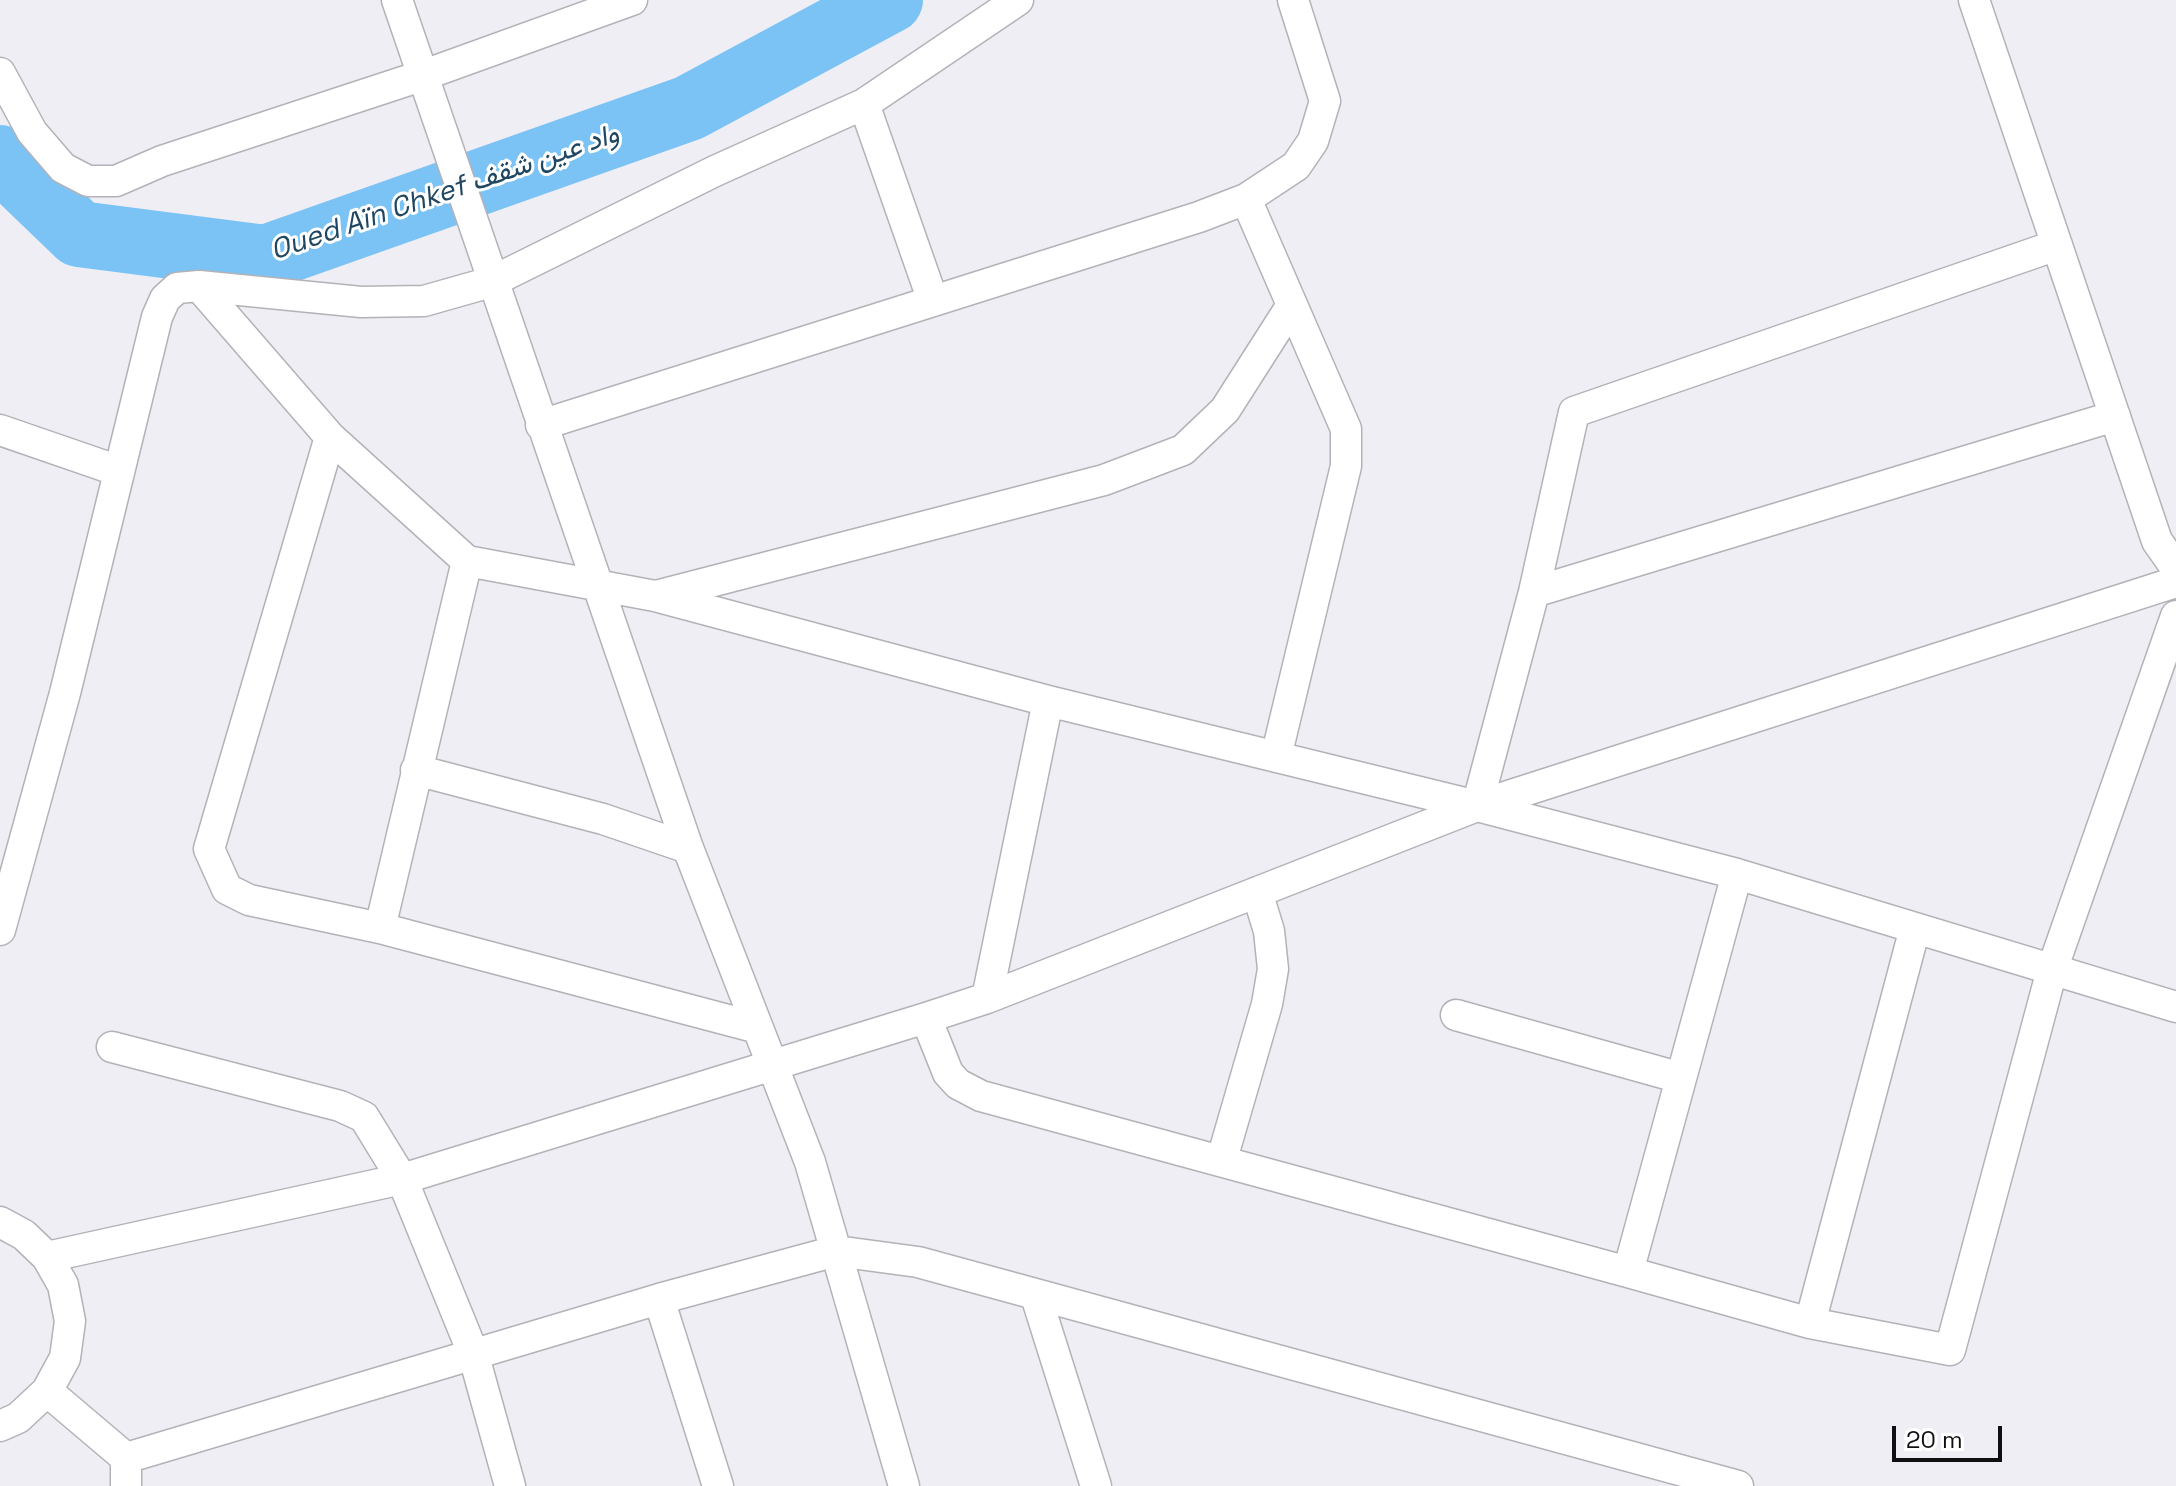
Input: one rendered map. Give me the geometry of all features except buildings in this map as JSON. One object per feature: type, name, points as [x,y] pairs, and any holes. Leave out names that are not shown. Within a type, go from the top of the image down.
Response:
[{"type":"street","points":[[397,0],[425,77],[466,210],[688,848],[810,1162],[904,1486]]},
{"type":"street","points":[[0,73],[32,132],[63,168],[88,181],[116,181],[162,161],[425,77],[632,0]]},
{"type":"street","points":[[0,930],[65,693],[157,317],[165,299],[177,288],[199,286],[377,302],[424,301],[491,282],[715,171],[864,104],[1018,0]]},
{"type":"street","points":[[541,425],[1246,199],[1296,166],[1313,141],[1325,101],[1293,0]]},
{"type":"street","points":[[1974,0],[2157,541],[2176,568]]},
{"type":"street","points":[[864,104],[933,301]]},
{"type":"street","points":[[1246,199],[1346,429],[1346,466],[1276,757]]},
{"type":"street","points":[[1477,806],[1534,592],[1574,412],[2057,245]]},
{"type":"street","points":[[199,286],[330,437],[467,561],[655,596],[1048,701],[1477,806],[1737,874],[2176,1007]]},
{"type":"street","points":[[655,596],[1104,480],[1183,450],[1225,410],[1292,305]]},
{"type":"street","points":[[1534,592],[2115,416]]},
{"type":"street","points":[[0,430],[119,471]]},
{"type":"street","points":[[330,437],[209,849],[227,889],[249,900],[380,928],[758,1028]]},
{"type":"street","points":[[380,928],[467,561]]},
{"type":"street","points":[[47,1257],[402,1179],[775,1066],[987,998],[1477,806],[2176,582]]},
{"type":"street","points":[[926,1018],[948,1073],[958,1084],[981,1096],[1222,1159],[1810,1323],[1950,1350],[2052,970],[2176,616]]},
{"type":"street","points":[[987,998],[1048,701]]},
{"type":"street","points":[[416,770],[603,819],[688,848]]},
{"type":"street","points":[[1628,1272],[1737,874]]},
{"type":"street","points":[[1222,1159],[1267,1004],[1273,969],[1269,931],[1257,892]]},
{"type":"street","points":[[1810,1323],[1915,928]]},
{"type":"street","points":[[1456,1015],[1681,1078]]},
{"type":"street","points":[[112,1047],[340,1106],[364,1117],[402,1179],[473,1353],[510,1486]]},
{"type":"street","points":[[0,1222],[24,1235],[47,1257],[63,1285],[70,1321],[65,1358],[47,1391],[18,1418],[0,1426]]},
{"type":"street","points":[[47,1391],[126,1472],[473,1353],[836,1251],[918,1262],[1738,1486]]},
{"type":"street","points":[[1036,1296],[1096,1486]]},
{"type":"street","points":[[659,1299],[718,1486]]},
{"type":"waterway","name":"Oued Aïn Chkef واد عين شقف","points":[[0,158],[79,234],[265,258],[689,108],[890,0]]}]
